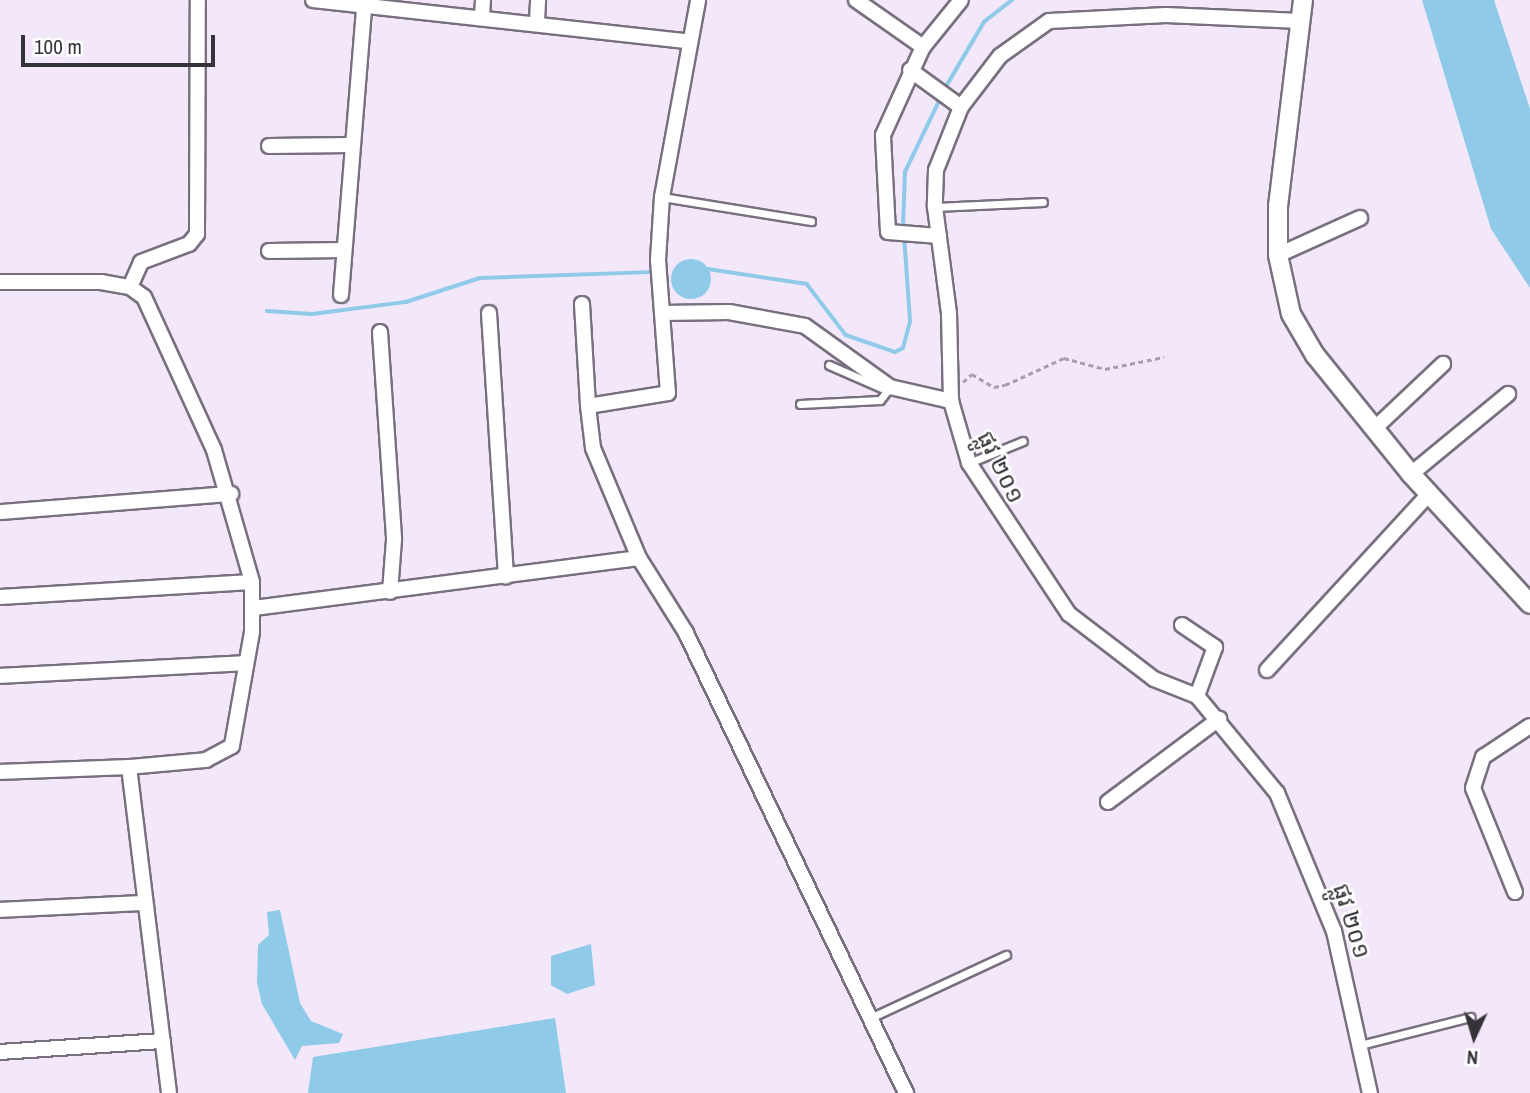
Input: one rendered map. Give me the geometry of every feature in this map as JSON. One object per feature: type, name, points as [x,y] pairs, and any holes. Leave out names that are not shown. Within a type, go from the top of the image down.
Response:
[{"type":"street","points":[[130,287],[141,262],[189,244],[197,234],[198,0]]},
{"type":"street","points":[[313,0],[364,8],[391,4],[482,7],[537,21],[686,41]]},
{"type":"street","points":[[537,21],[538,0]]},
{"type":"street","points":[[588,406],[668,393],[658,263],[662,197],[686,41],[698,0]]},
{"type":"street","points":[[856,0],[923,47]]},
{"type":"street","points":[[939,236],[888,232],[883,135],[923,47],[961,0]]},
{"type":"street","points":[[341,295],[364,8]]},
{"type":"street","points":[[1301,11],[1280,173],[1278,255],[1291,314],[1410,474],[1530,604]]},
{"type":"street","name":"ផ្លូវ ២០១","points":[[1301,11],[1049,21],[1000,56],[961,107],[936,170],[934,207],[939,236],[951,396],[969,463],[1069,614],[1154,679],[1198,696],[1278,793],[1306,853],[1334,931],[1370,1093]]},
{"type":"street","points":[[911,70],[961,107]]},
{"type":"street","points":[[269,146],[351,145]]},
{"type":"street","points":[[1278,255],[1360,218]]},
{"type":"street","points":[[269,251],[343,250]]},
{"type":"street","points":[[0,282],[130,287],[144,297],[177,358],[231,494],[251,582],[254,608],[239,729],[222,756],[129,767],[0,772]]},
{"type":"street","points":[[582,304],[593,448],[639,558],[686,633],[906,1093]]},
{"type":"street","points":[[489,313],[506,576]]},
{"type":"street","points":[[662,313],[729,313],[805,326],[889,389],[951,396]]},
{"type":"street","points":[[380,332],[394,540],[390,592]]},
{"type":"street","points":[[1374,429],[1443,364]]},
{"type":"street","points":[[1410,474],[1508,394]]},
{"type":"street","points":[[0,512],[231,494]]},
{"type":"street","points":[[1268,670],[1428,495]]},
{"type":"street","points":[[254,608],[639,558]]},
{"type":"street","points":[[0,597],[251,582]]},
{"type":"street","points":[[1182,625],[1215,647],[1198,696]]},
{"type":"street","points":[[0,676],[246,663]]},
{"type":"street","points":[[1108,802],[1219,719]]},
{"type":"street","points":[[1515,892],[1473,788],[1483,757],[1530,726]]},
{"type":"street","points":[[129,767],[169,1093]]},
{"type":"street","points":[[0,910],[145,903]]},
{"type":"street","points":[[0,1052],[163,1041]]},
{"type":"lane","points":[[662,197],[811,221]]},
{"type":"lane","points":[[934,207],[1043,202]]},
{"type":"lane","points":[[800,404],[874,401],[889,389],[829,365]]},
{"type":"lane","points":[[969,463],[1023,441]]},
{"type":"lane","points":[[870,1018],[1006,955]]},
{"type":"lane","points":[[1360,1045],[1471,1017]]},
{"type":"path","points":[[951,396],[972,374],[994,387],[1064,358],[1105,369],[1164,357]]},
{"type":"water","points":[[1422,0],[1494,0],[1530,109],[1530,288],[1491,229]]},
{"type":"water","points":[[691,259],[699,260],[705,265],[710,271],[710,287],[705,293],[699,298],[691,299],[683,298],[677,293],[672,287],[671,279],[672,271],[677,265],[683,260]]},
{"type":"water","points":[[280,910],[300,1003],[311,1021],[343,1034],[339,1043],[302,1046],[295,1060],[262,1004],[257,983],[258,945],[269,935],[267,912]]},
{"type":"water","points":[[591,944],[595,985],[567,994],[551,985],[551,956]]},
{"type":"water","points":[[555,1018],[566,1093],[308,1093],[313,1057]]},
{"type":"waterway","points":[[944,90],[984,22],[1012,0]]},
{"type":"waterway","points":[[903,228],[905,172],[941,97]]},
{"type":"waterway","points":[[708,269],[807,284],[846,335],[895,352],[903,348],[910,321],[904,236]]},
{"type":"waterway","points":[[267,311],[312,314],[406,302],[480,278],[655,272]]}]
